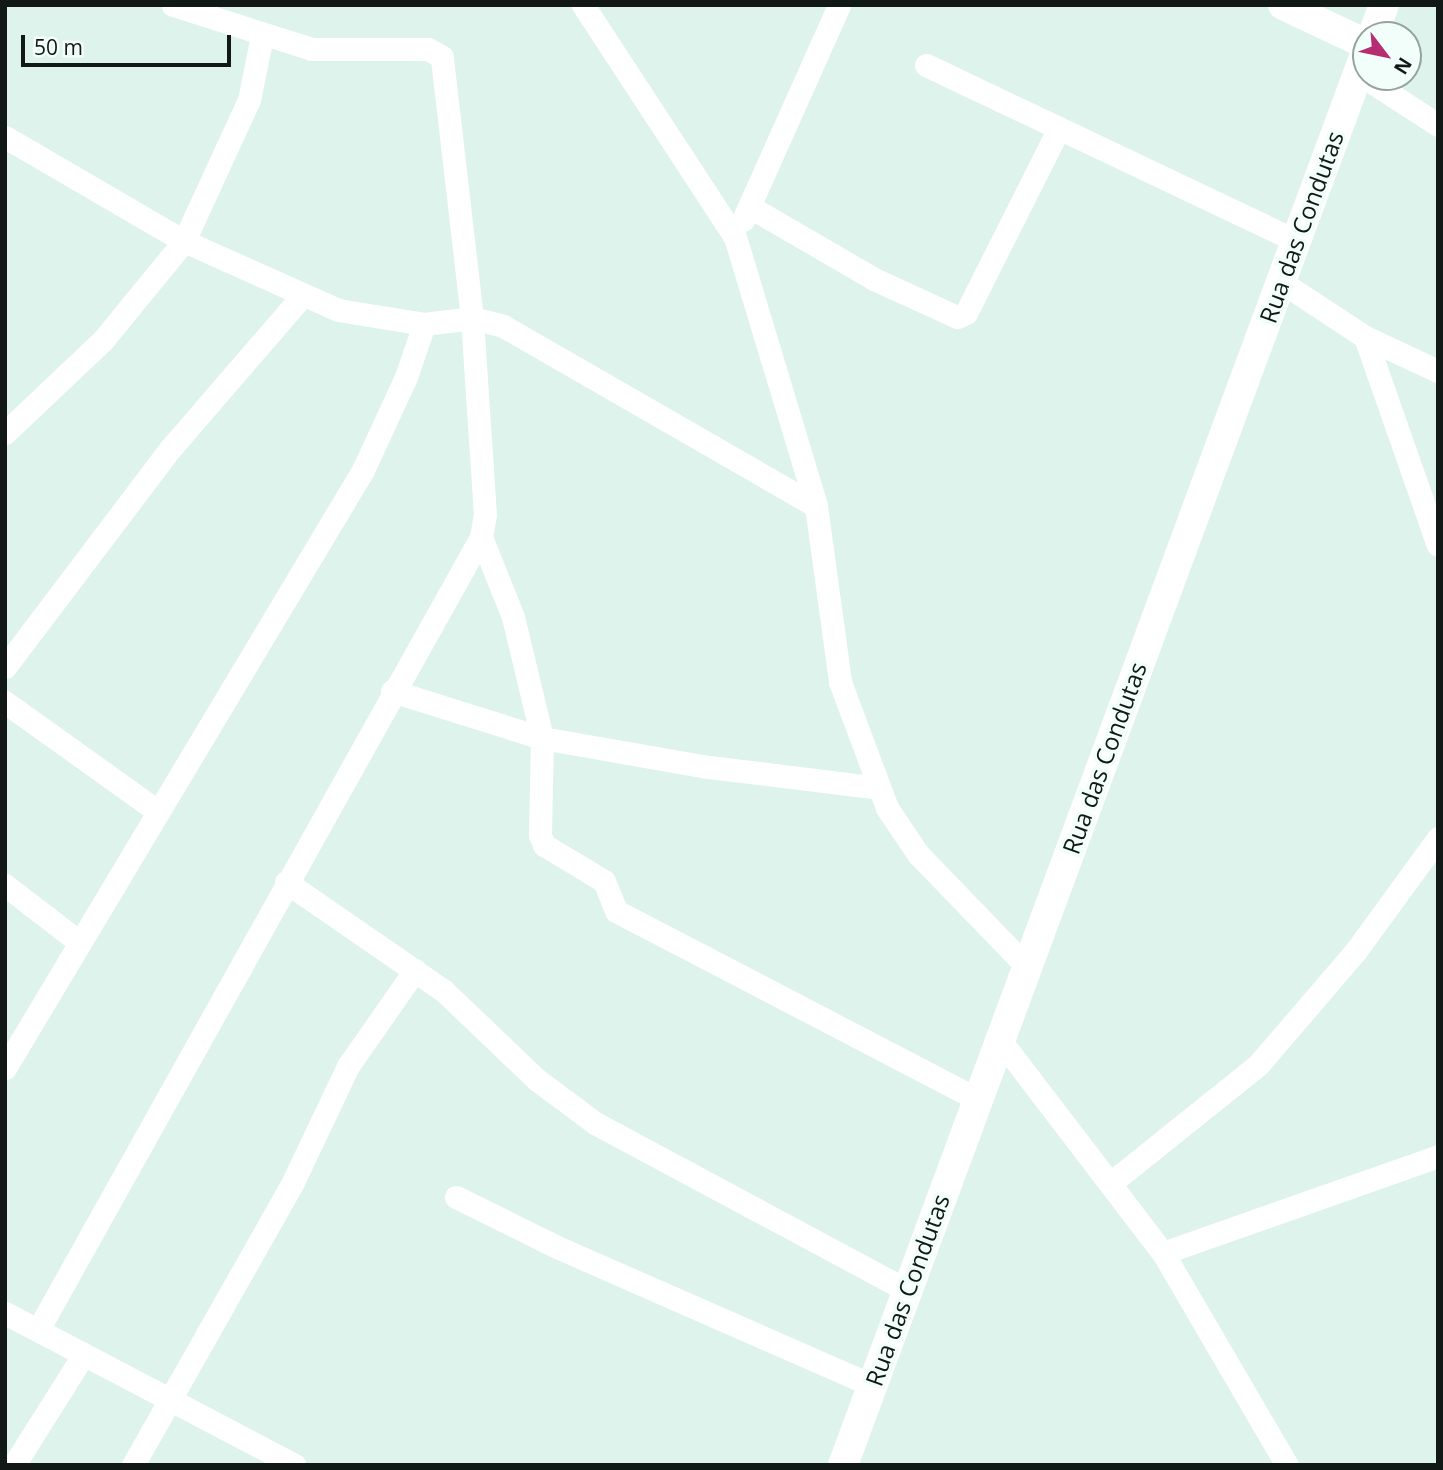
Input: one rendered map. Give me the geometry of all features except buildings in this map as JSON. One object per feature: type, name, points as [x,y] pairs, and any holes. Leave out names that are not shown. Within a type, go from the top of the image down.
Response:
[{"type":"street","points":[[39,1328],[392,691],[481,537],[485,515],[472,318],[442,57],[428,49],[312,49],[262,36],[173,5]]},
{"type":"street","points":[[583,5],[735,236],[816,506],[840,682],[887,808],[918,855],[1027,967]]},
{"type":"street","points":[[735,236],[839,5]]},
{"type":"street","points":[[1283,5],[1352,37]]},
{"type":"street","points":[[5,433],[103,340],[184,241],[249,100],[262,36]]},
{"type":"street","points":[[926,65],[1295,240]]},
{"type":"street","name":"Rua das Condutas","points":[[843,1465],[1352,89]]},
{"type":"street","points":[[1396,91],[1438,125]]},
{"type":"street","points":[[750,206],[874,278],[957,317],[966,313],[1059,128]]},
{"type":"street","points":[[5,136],[184,241],[303,295],[373,319],[424,324],[472,318],[503,326],[816,506]]},
{"type":"street","points":[[1280,281],[1365,337],[1438,370]]},
{"type":"street","points":[[5,667],[170,449],[303,295]]},
{"type":"street","points":[[5,1068],[78,941],[363,470],[407,377],[424,324]]},
{"type":"street","points":[[1365,337],[1438,545]]},
{"type":"street","points":[[481,537],[513,617],[542,738],[541,840],[604,881],[616,911],[978,1099]]},
{"type":"street","points":[[392,691],[542,738],[709,767],[878,788]]},
{"type":"street","points":[[5,702],[157,811]]},
{"type":"street","points":[[1112,1182],[1258,1065],[1347,962],[1438,838]]},
{"type":"street","points":[[286,882],[444,991],[536,1079],[594,1123],[908,1291]]},
{"type":"street","points":[[5,885],[78,941]]},
{"type":"street","points":[[133,1465],[292,1184],[348,1066],[415,970]]},
{"type":"street","points":[[1000,1040],[1112,1182],[1163,1253],[1287,1465]]},
{"type":"street","points":[[1163,1253],[1438,1156]]},
{"type":"street","points":[[456,1197],[557,1247],[872,1385]]},
{"type":"street","points":[[5,1313],[39,1328],[294,1465]]},
{"type":"street","points":[[14,1465],[84,1354]]}]
